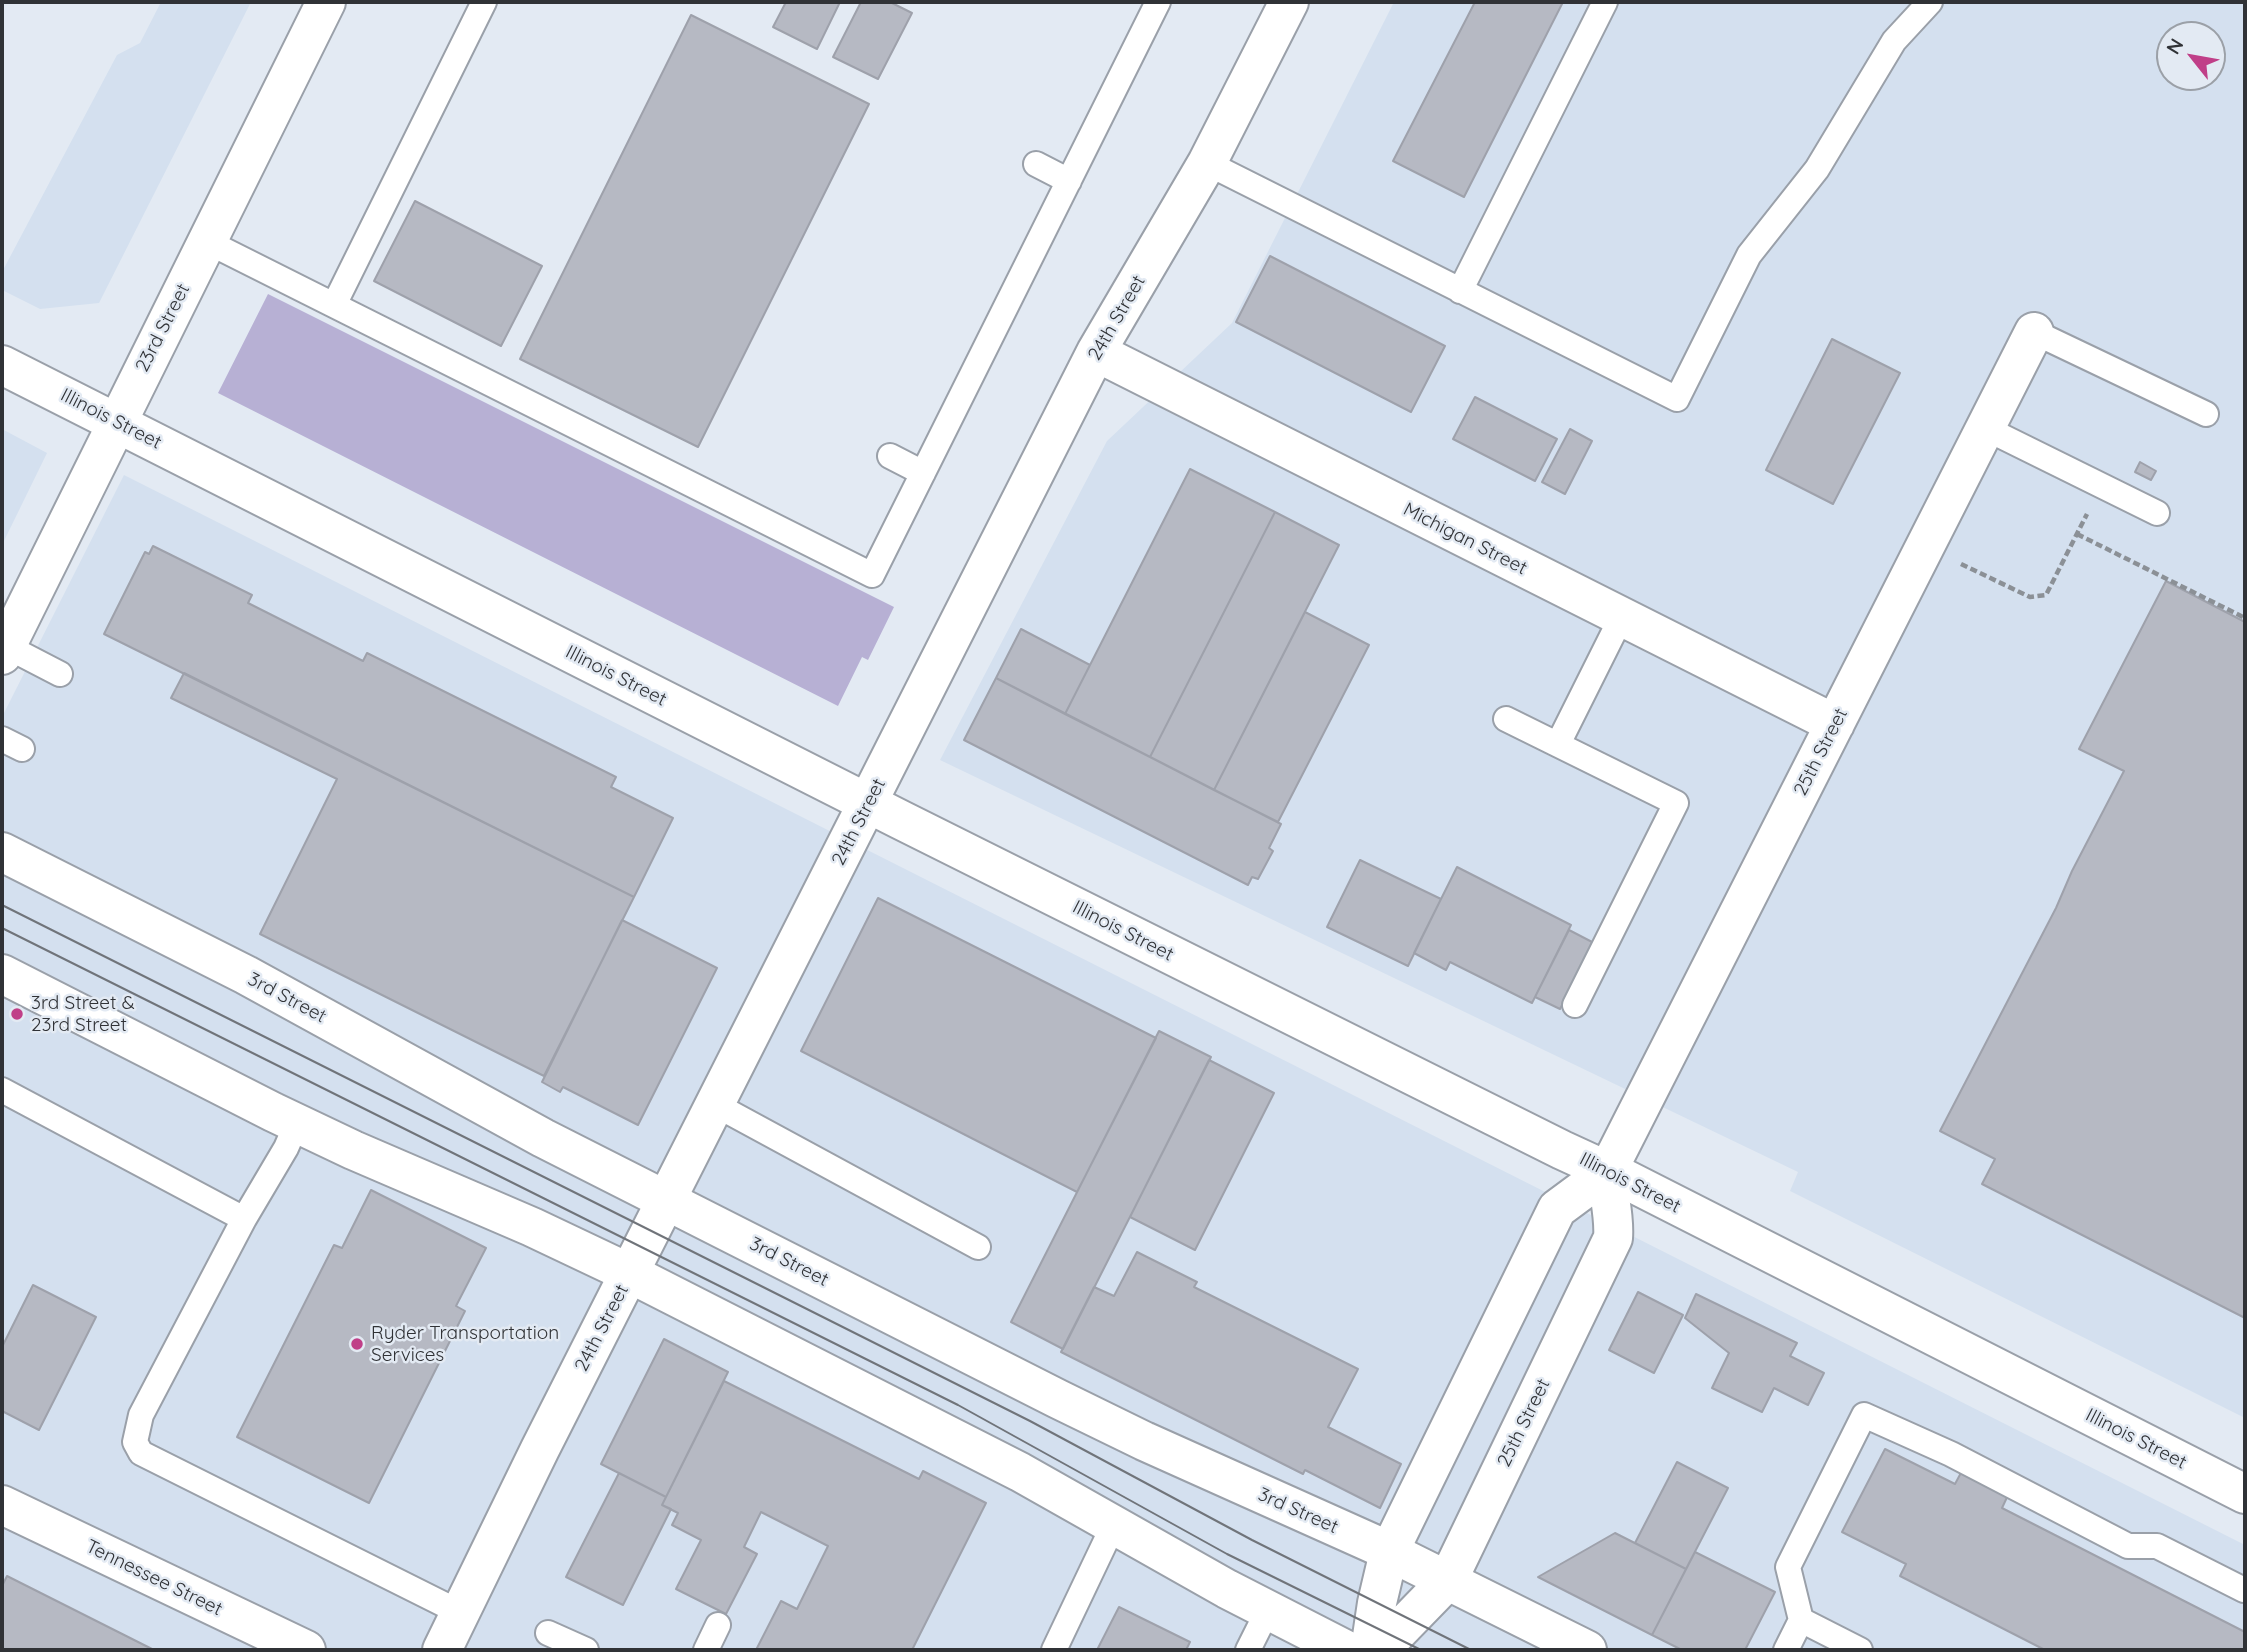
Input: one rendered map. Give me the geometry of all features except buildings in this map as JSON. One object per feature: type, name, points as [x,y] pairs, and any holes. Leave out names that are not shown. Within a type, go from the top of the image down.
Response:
[{"type":"street","name":"23rd Street","points":[[4,650],[326,2]]},
{"type":"street","name":"24th Street","points":[[442,1650],[629,1273],[1096,352],[1207,163],[1289,2]]},
{"type":"street","name":"25th Street","points":[[1370,1650],[1389,1552],[1557,1209],[1607,1172],[2034,332]]},
{"type":"street","name":"Michigan Street","points":[[1096,352],[1835,724]]},
{"type":"street","name":"Illinois Street","points":[[2,365],[868,803],[1625,1179],[2245,1494]]},
{"type":"street","name":"3rd Street","points":[[2,852],[246,975],[543,1138],[667,1201],[1144,1441],[1389,1552],[1587,1650]]},
{"type":"street","points":[[2,974],[353,1150],[532,1227],[629,1273],[997,1460],[1227,1589],[1346,1650]]},
{"type":"street","name":"25th Street","points":[[1380,1650],[1448,1580],[1614,1238],[1607,1172]]},
{"type":"street","name":"Tennessee Street","points":[[2,1505],[306,1650]]},
{"type":"lane","points":[[334,305],[484,2]]},
{"type":"lane","points":[[206,241],[872,575],[1158,2]]},
{"type":"lane","points":[[1460,291],[1605,2]]},
{"type":"lane","points":[[1207,163],[1677,399],[1749,255],[1817,169],[1894,41],[1930,2]]},
{"type":"lane","points":[[1036,164],[1069,181]]},
{"type":"lane","points":[[2034,332],[2206,414]]},
{"type":"lane","points":[[1985,428],[2157,513]]},
{"type":"lane","points":[[890,456],[923,473]]},
{"type":"lane","points":[[1558,744],[1621,618]]},
{"type":"lane","points":[[4,650],[60,674]]},
{"type":"lane","points":[[1506,719],[1676,803],[1575,1005]]},
{"type":"lane","points":[[2,1090],[244,1219]]},
{"type":"lane","points":[[716,1105],[978,1247]]},
{"type":"lane","points":[[297,1123],[141,1415],[135,1442],[141,1454],[460,1614]]},
{"type":"lane","points":[[1786,1650],[1801,1620],[1788,1567],[1864,1415],[1951,1454],[2128,1546],[2157,1546],[2244,1590]]},
{"type":"lane","points":[[1054,1650],[1115,1524]]},
{"type":"lane","points":[[1248,1650],[1268,1610]]},
{"type":"lane","points":[[1801,1620],[1860,1650]]},
{"type":"lane","points":[[706,1650],[718,1625]]},
{"type":"lane","points":[[548,1633],[586,1650]]},
{"type":"path","points":[[1926,546],[2030,597],[2046,595],[2102,486]]},
{"type":"path","points":[[2077,534],[2245,618]]},
{"type":"shaded area","points":[[161,2],[251,2],[99,303],[40,309],[2,290],[2,272],[117,55],[140,43]]},
{"type":"shaded area","points":[[1394,2],[2245,2],[2245,1418],[1790,1191],[1798,1172],[940,760],[1107,441],[1232,323]]},
{"type":"shaded area","points":[[268,294],[894,607],[868,660],[862,657],[838,706],[218,393]]},
{"type":"shaded area","points":[[2,429],[47,453],[2,545]]},
{"type":"shaded area","points":[[124,475],[2245,1545],[2245,1650],[2,1650],[2,717]]},
{"type":"tram line","points":[[2,905],[1030,1421],[1252,1540],[1471,1650]]},
{"type":"tram line","points":[[2,928],[958,1405],[1227,1554],[1421,1650]]},
{"type":"place","name":"3rd Street & 23rd Street","points":[[17,1014]]},
{"type":"place","name":"Ryder Transportation Services","points":[[357,1344]]}]
